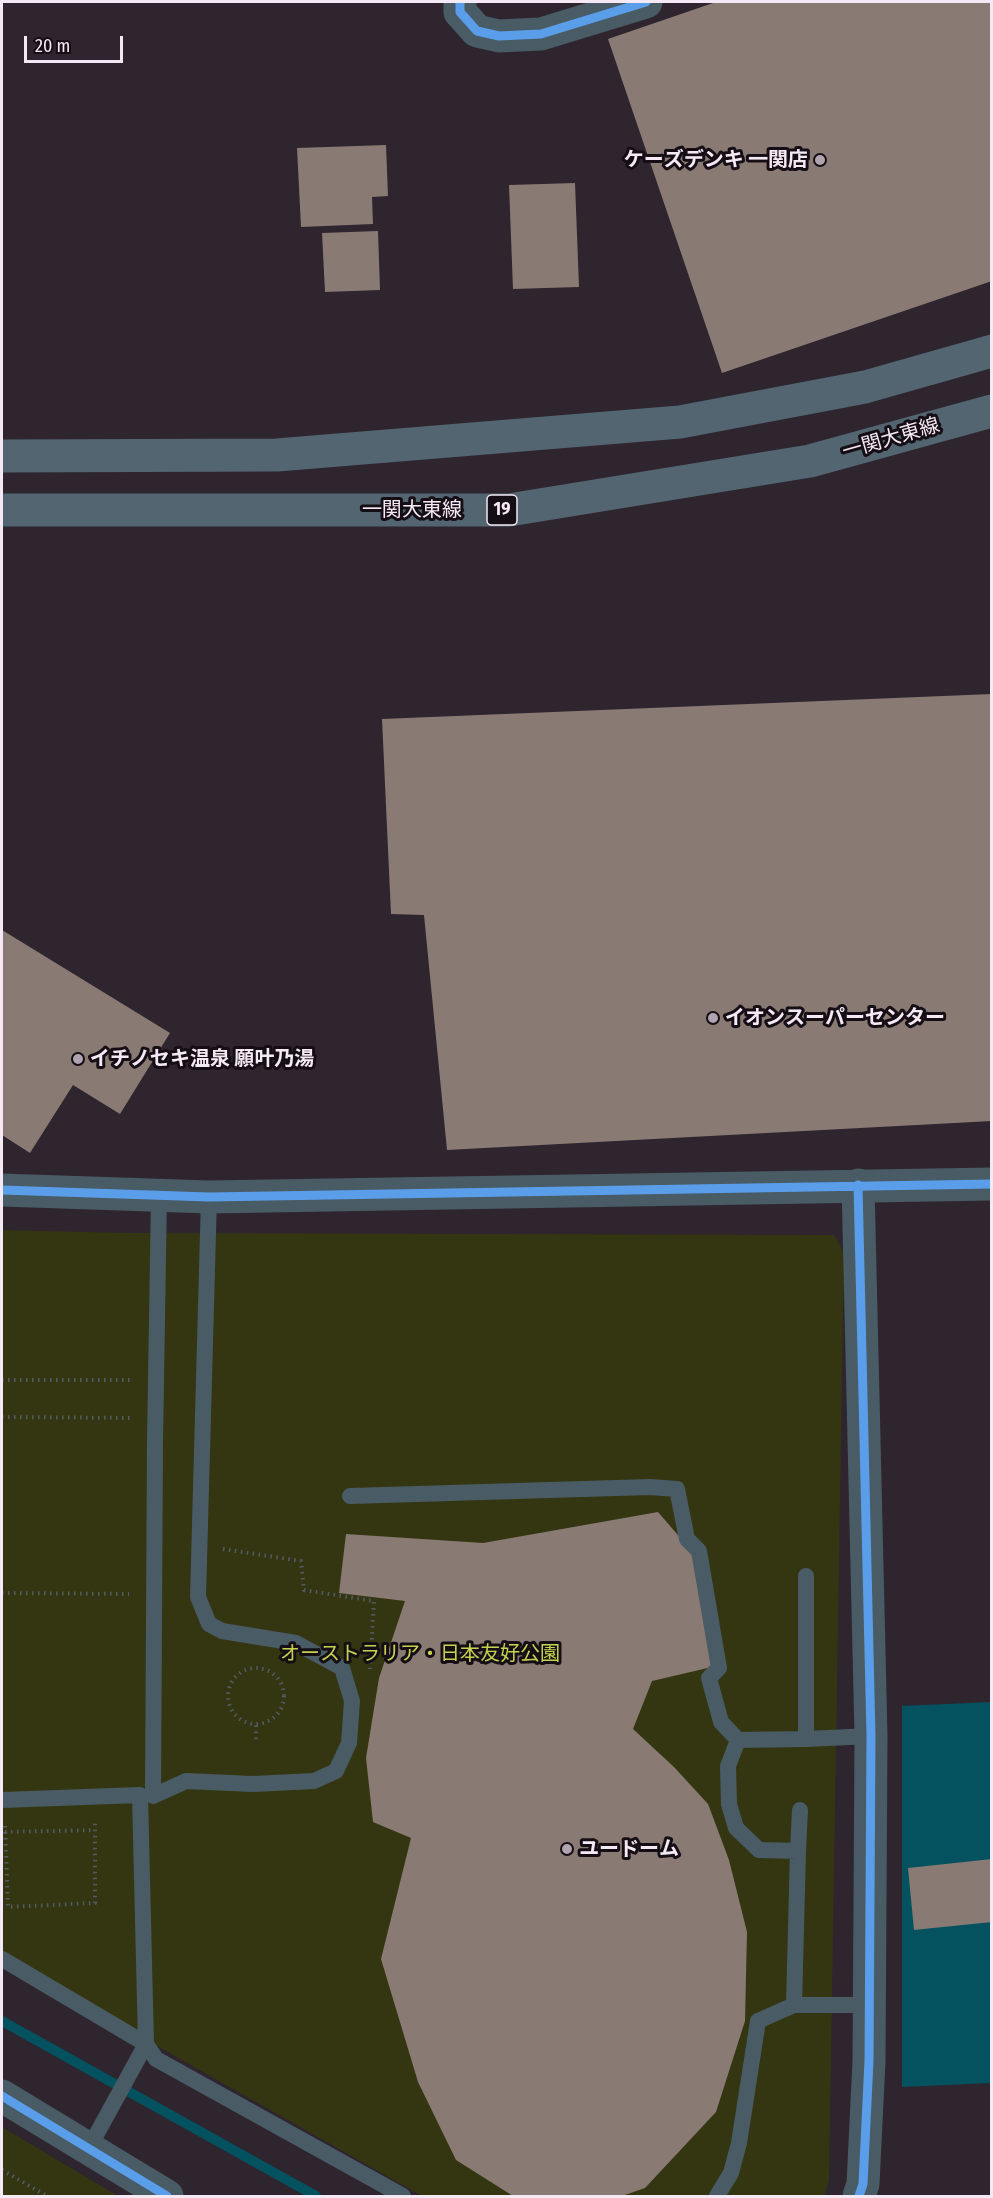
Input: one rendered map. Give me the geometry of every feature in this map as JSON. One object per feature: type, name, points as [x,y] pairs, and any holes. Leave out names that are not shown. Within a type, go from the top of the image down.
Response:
[{"type":"main road","points":[[2,456],[277,455],[680,422],[865,387],[992,351]]},
{"type":"main road","name":"一関大東線","points":[[2,510],[509,510],[810,461],[992,411]]},
{"type":"street","points":[[460,2],[460,12],[477,32],[499,36],[541,34],[646,2]]},
{"type":"street","points":[[2,1190],[209,1197],[992,1184]]},
{"type":"street","points":[[858,1185],[871,1736],[870,2061],[863,2184],[859,2196]]},
{"type":"street","points":[[2,2096],[96,2134],[167,2196]]},
{"type":"lane","points":[[159,1195],[153,1796],[186,1781],[253,1784],[314,1781],[336,1771],[349,1743],[352,1701],[342,1668],[296,1643],[222,1631],[209,1624],[198,1597],[209,1197]]},
{"type":"lane","points":[[350,1496],[650,1487],[677,1489],[687,1539],[699,1551],[719,1668],[709,1678],[721,1722],[738,1740],[871,1736]]},
{"type":"lane","points":[[806,1576],[806,1739]]},
{"type":"lane","points":[[738,1740],[728,1766],[729,1804],[736,1828],[759,1850],[798,1851]]},
{"type":"lane","points":[[3,1800],[140,1795],[146,2043],[96,2134]]},
{"type":"lane","points":[[794,2005],[800,1810]]},
{"type":"lane","points":[[2,1959],[146,2043],[156,2059],[403,2196]]},
{"type":"lane","points":[[717,2196],[730,2173],[739,2143],[758,2021],[794,2005],[869,2006]]},
{"type":"path","points":[[2,1380],[138,1380]]},
{"type":"path","points":[[2,1417],[136,1418]]},
{"type":"path","points":[[221,1549],[301,1561],[304,1590],[374,1601],[370,1673]]},
{"type":"path","points":[[2,1593],[136,1594]]},
{"type":"path","points":[[256,1668],[265,1670],[279,1681],[284,1699],[275,1715],[267,1721],[256,1724],[241,1720],[234,1714],[228,1697],[232,1680],[247,1669],[256,1668]]},
{"type":"path","points":[[256,1724],[256,1739]]},
{"type":"path","points":[[3,1800],[9,1906],[95,1903],[94,1796]]},
{"type":"path","points":[[5,1832],[95,1830]]},
{"type":"path","points":[[2,2170],[47,2196]]},
{"type":"green space","name":"オーストラリア・日本友好公園","points":[[2,1230],[126,1233],[834,1235],[844,1253],[829,2180],[824,2196],[422,2196],[2,1958]]},
{"type":"green space","points":[[2,2127],[49,2155],[118,2196],[2,2196]]},
{"type":"water","points":[[991,1702],[991,2083],[902,2087],[902,1706]]},
{"type":"building","name":"ケーズデンキ 一関店","points":[[716,2],[992,2],[992,281],[722,373],[608,39]]},
{"type":"building","points":[[386,145],[388,196],[372,197],[373,224],[301,227],[297,148]]},
{"type":"building","points":[[575,183],[579,287],[513,289],[509,185]]},
{"type":"building","points":[[378,231],[380,290],[325,292],[322,233]]},
{"type":"building","name":"イオンスーパーセンター","points":[[992,694],[992,1121],[447,1150],[424,915],[391,914],[382,719]]},
{"type":"building","name":"イチノセキ温泉 願叶乃湯","points":[[2,930],[170,1033],[120,1114],[73,1085],[30,1153],[2,1135]]},
{"type":"building","name":"ユードーム","points":[[658,1512],[696,1556],[712,1667],[652,1681],[633,1729],[674,1767],[708,1804],[729,1860],[747,1932],[745,2021],[716,2112],[645,2188],[622,2196],[513,2196],[456,2160],[418,2082],[381,1959],[411,1838],[373,1822],[366,1758],[379,1678],[405,1601],[339,1593],[346,1534],[483,1543]]},
{"type":"building","points":[[992,1859],[992,1922],[914,1930],[908,1868]]},
{"type":"waterway","points":[[2,2021],[316,2196]]},
{"type":"cycle path","points":[[460,2],[460,12],[477,31],[499,36],[541,34],[646,2]]},
{"type":"cycle path","points":[[2,1190],[209,1197],[992,1184]]},
{"type":"cycle path","points":[[858,1185],[871,1736],[869,2061],[863,2184],[859,2196]]},
{"type":"cycle path","points":[[2,2096],[167,2196]]},
{"type":"place","name":"ケーズデンキ 一関店","points":[[820,160]]},
{"type":"place","name":"イオンスーパーセンター","points":[[713,1018]]},
{"type":"place","name":"イチノセキ温泉 願叶乃湯","points":[[78,1059]]},
{"type":"place","name":"ユードーム","points":[[567,1849]]}]
